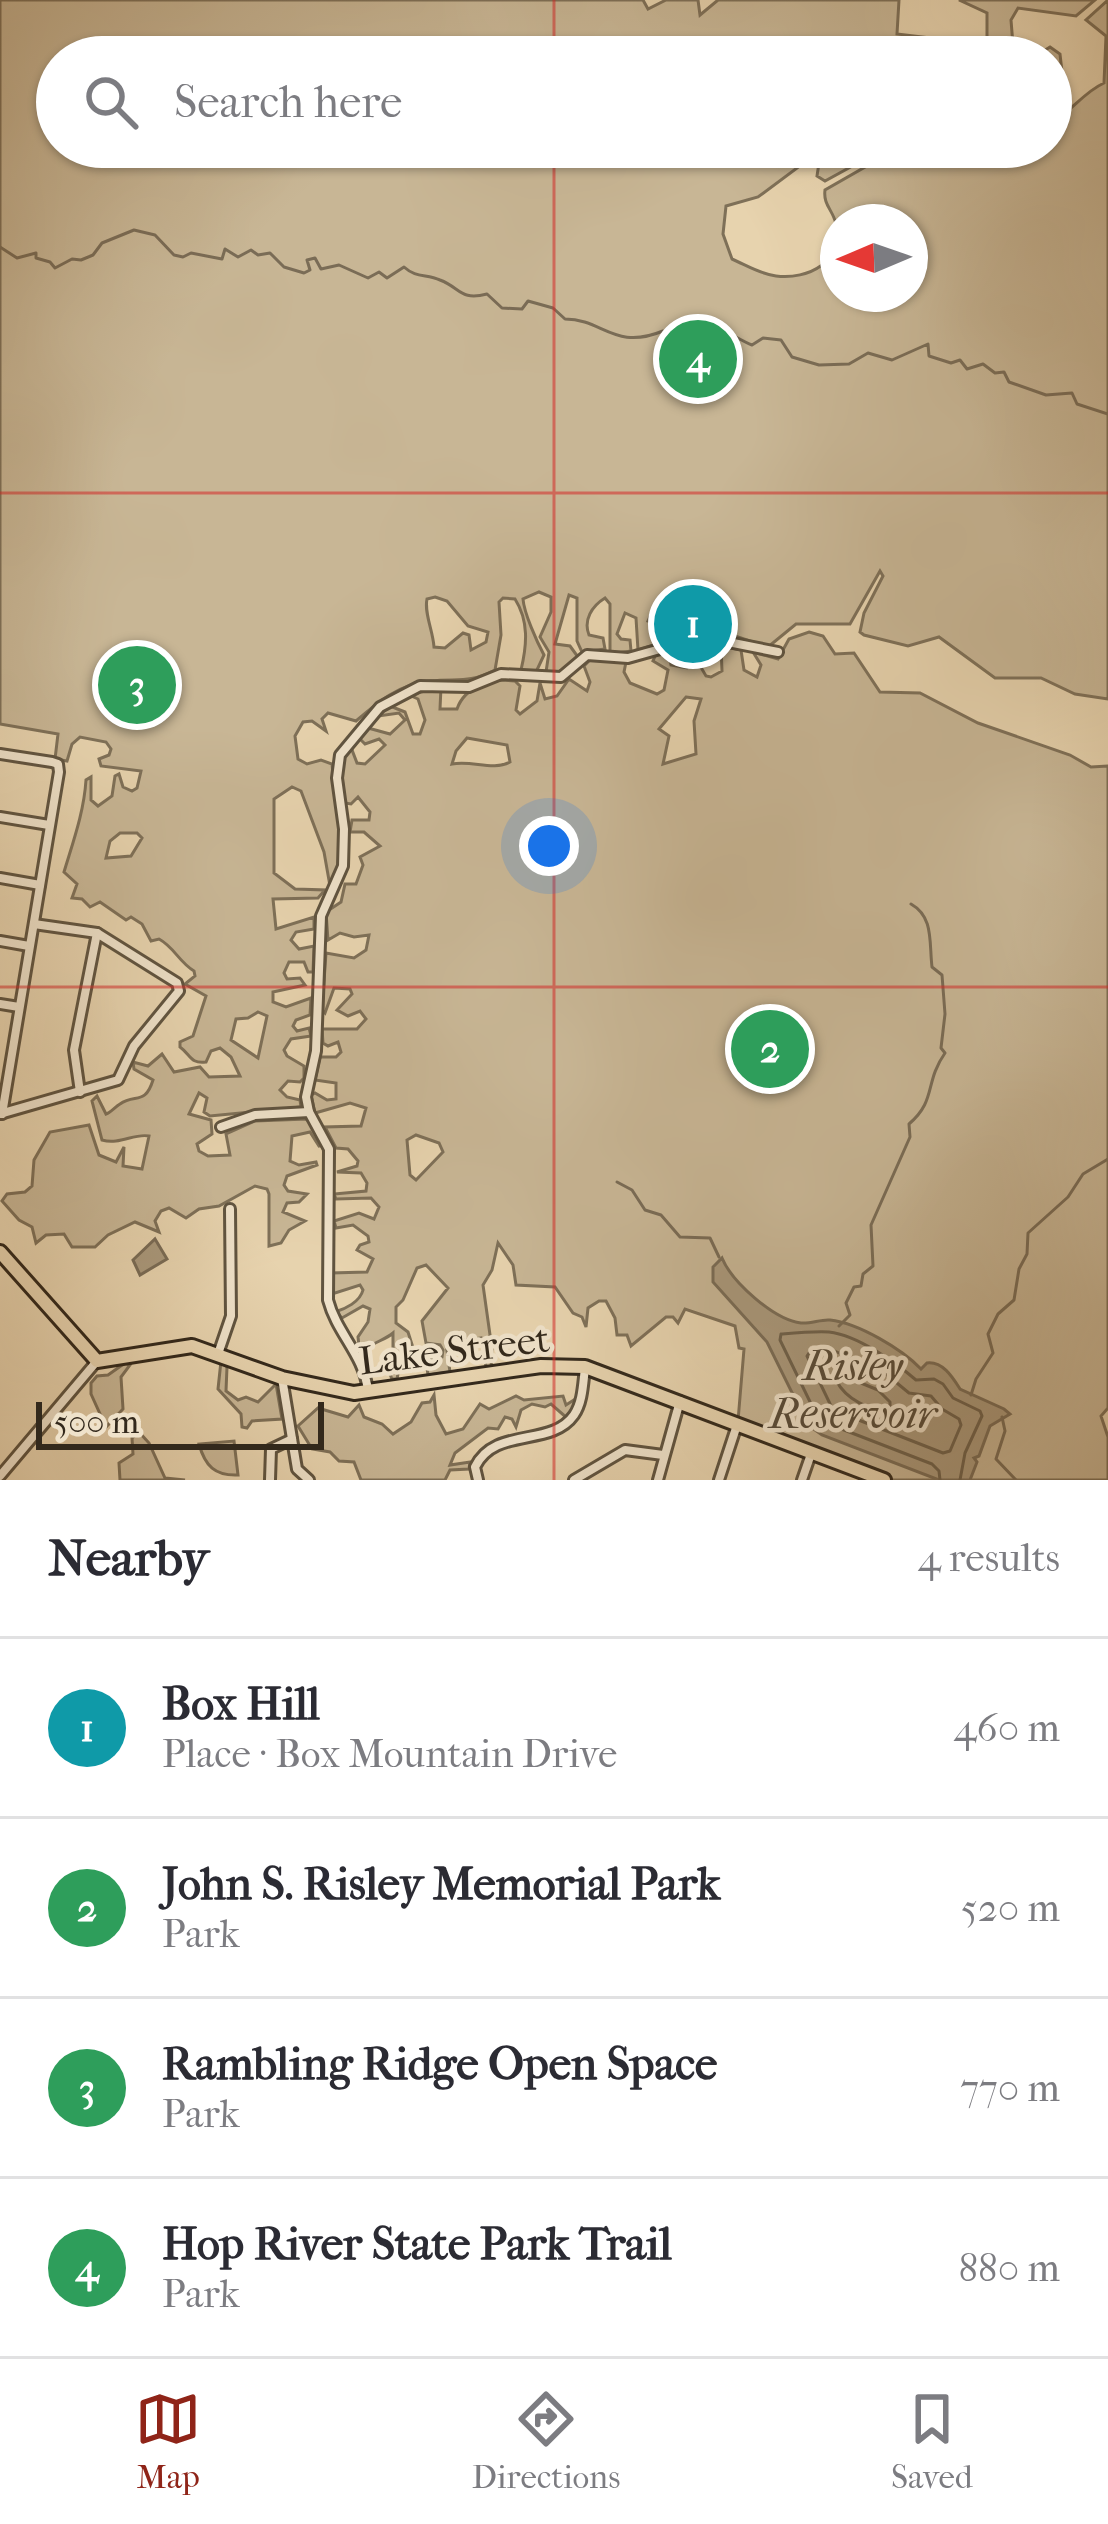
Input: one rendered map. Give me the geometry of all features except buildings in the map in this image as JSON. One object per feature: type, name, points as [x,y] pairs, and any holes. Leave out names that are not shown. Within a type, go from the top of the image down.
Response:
[{"type":"main road","points":[[0,1252],[97,1361]]},
{"type":"main road","name":"Lake Street","points":[[97,1361],[178,1346],[342,1392],[541,1366],[585,1366],[884,1480]]},
{"type":"street","points":[[368,1392],[364,1367],[334,1319],[328,1300],[329,1149],[309,1112],[307,1092],[316,1051],[321,916],[341,877],[345,853],[337,767],[346,746],[374,712],[420,686],[469,687],[501,674],[564,677],[587,655],[628,658],[693,638],[778,652]]},
{"type":"street","points":[[1,754],[58,764],[59,772],[1,1114],[118,1080],[134,1046],[172,1003],[179,987],[97,933],[34,924]]},
{"type":"street","points":[[0,817],[49,826]]},
{"type":"street","points":[[0,878],[40,885]]},
{"type":"street","points":[[80,1092],[74,1051],[97,933]]},
{"type":"street","points":[[0,941],[29,946]]},
{"type":"street","points":[[0,1004],[19,1007]]},
{"type":"street","points":[[221,1127],[255,1115],[309,1112]]},
{"type":"street","points":[[218,1354],[230,1316],[230,1209]]},
{"type":"street","points":[[0,1476],[97,1361]]},
{"type":"street","points":[[478,1480],[476,1467],[488,1451],[570,1420],[581,1400],[585,1366]]},
{"type":"street","points":[[282,1378],[297,1469],[309,1480]]},
{"type":"street","points":[[658,1480],[680,1401]]},
{"type":"street","points":[[719,1480],[737,1424]]},
{"type":"street","points":[[269,1480],[272,1449],[292,1439]]},
{"type":"street","points":[[574,1480],[625,1450],[663,1455]]},
{"type":"street","points":[[802,1480],[812,1453]]},
{"type":"shaded area","points":[[0,0],[643,0],[648,9],[666,0],[698,0],[700,15],[718,0],[899,0],[897,34],[914,36],[36,36],[36,168],[797,168],[758,197],[726,206],[723,234],[732,259],[776,276],[800,275],[820,266],[820,312],[928,312],[928,204],[827,204],[825,190],[864,168],[1072,168],[1072,107],[1104,83],[1106,36],[1086,20],[1108,0],[1108,699],[1075,694],[1041,678],[995,678],[939,637],[908,646],[864,635],[860,632],[864,613],[883,576],[880,571],[850,624],[796,624],[768,647],[732,635],[697,631],[696,607],[686,603],[677,624],[686,630],[671,638],[670,610],[654,607],[648,621],[662,625],[664,642],[638,650],[636,618],[625,613],[617,634],[630,640],[631,651],[610,654],[610,604],[605,598],[593,609],[587,624],[589,635],[603,638],[605,649],[582,652],[577,641],[577,598],[569,595],[555,644],[570,646],[578,657],[565,673],[546,672],[549,652],[540,637],[551,612],[551,597],[539,592],[523,599],[544,655],[536,672],[521,670],[523,616],[515,599],[503,598],[495,670],[470,679],[408,686],[356,721],[328,713],[322,719],[326,731],[312,721],[303,722],[295,736],[298,759],[307,764],[321,760],[332,764],[341,842],[330,886],[324,852],[301,791],[292,787],[274,799],[274,873],[295,889],[325,890],[318,898],[273,899],[276,929],[314,917],[314,929],[296,932],[291,940],[299,949],[314,946],[313,972],[308,972],[304,962],[289,962],[284,973],[287,979],[300,978],[305,985],[273,992],[273,1002],[286,1007],[311,998],[310,1015],[293,1026],[297,1031],[309,1028],[311,1036],[291,1039],[284,1050],[304,1066],[304,1078],[288,1081],[280,1090],[300,1100],[301,1107],[210,1116],[204,1112],[207,1098],[199,1093],[189,1114],[211,1120],[212,1134],[197,1144],[208,1156],[230,1155],[226,1134],[255,1121],[307,1119],[324,1145],[319,1146],[310,1132],[292,1136],[290,1161],[317,1165],[287,1176],[288,1191],[307,1194],[299,1202],[287,1203],[283,1212],[305,1221],[289,1230],[281,1243],[269,1246],[269,1194],[255,1186],[186,1218],[169,1208],[161,1211],[155,1221],[159,1232],[135,1222],[95,1247],[72,1247],[64,1234],[46,1235],[36,1243],[32,1227],[2,1201],[7,1194],[32,1186],[34,1160],[50,1132],[89,1125],[99,1155],[116,1162],[124,1147],[123,1166],[142,1169],[149,1136],[102,1140],[92,1101],[97,1096],[106,1114],[147,1093],[153,1080],[134,1069],[133,1062],[148,1066],[162,1054],[174,1072],[200,1067],[209,1077],[240,1076],[231,1057],[220,1048],[201,1062],[180,1047],[180,1042],[193,1036],[206,996],[185,984],[195,976],[194,971],[164,942],[151,941],[142,924],[131,917],[126,920],[100,902],[90,907],[72,898],[77,884],[64,872],[86,780],[91,777],[91,800],[98,806],[112,796],[115,776],[119,774],[123,787],[132,791],[141,771],[101,766],[99,759],[111,749],[106,742],[80,737],[72,744],[67,761],[55,759],[58,734],[0,724]],"holes":[[[427,599],[447,601],[468,626],[488,632],[486,642],[471,650],[469,635],[463,633],[445,648],[434,647]],[[120,833],[137,833],[142,838],[131,856],[106,858],[110,841]],[[258,1012],[267,1016],[258,1058],[231,1040],[236,1019]]]},
{"type":"shaded area","points":[[959,0],[1095,0],[1076,16],[1018,8],[1011,20],[1012,36],[987,36],[987,13]]},
{"type":"shaded area","points":[[818,168],[849,168],[825,181],[817,176]]},
{"type":"shaded area","points":[[809,632],[823,636],[835,654],[854,653],[880,692],[920,693],[978,723],[1091,767],[1108,766],[1108,1408],[1101,1416],[1108,1437],[1108,1480],[893,1480],[738,1421],[744,1349],[739,1348],[735,1326],[685,1309],[678,1323],[666,1317],[631,1346],[627,1335],[617,1335],[606,1301],[588,1308],[586,1327],[555,1287],[516,1285],[513,1265],[498,1243],[483,1285],[491,1369],[486,1366],[481,1338],[467,1340],[453,1334],[446,1344],[450,1372],[428,1375],[426,1360],[442,1357],[443,1350],[426,1343],[422,1321],[448,1288],[426,1265],[417,1268],[396,1307],[396,1323],[408,1332],[415,1354],[401,1358],[397,1379],[389,1372],[393,1333],[366,1349],[359,1346],[358,1337],[370,1309],[363,1306],[342,1318],[335,1312],[355,1301],[363,1290],[360,1285],[332,1294],[331,1273],[367,1272],[373,1259],[357,1250],[369,1242],[368,1236],[353,1225],[336,1228],[334,1221],[359,1213],[374,1219],[379,1207],[371,1198],[336,1199],[334,1194],[366,1191],[367,1183],[361,1173],[337,1172],[357,1166],[358,1161],[348,1149],[336,1148],[325,1127],[361,1126],[366,1108],[350,1103],[315,1113],[311,1095],[336,1099],[336,1083],[315,1080],[320,1057],[336,1057],[341,1052],[338,1042],[323,1043],[322,1029],[357,1029],[366,1019],[360,1011],[348,1016],[337,1010],[352,994],[350,989],[334,988],[325,1013],[322,1010],[326,953],[354,958],[366,950],[369,935],[340,933],[328,940],[326,912],[341,902],[345,884],[356,884],[363,865],[360,857],[380,846],[364,832],[350,832],[352,820],[369,820],[370,812],[358,797],[345,803],[341,769],[346,752],[352,750],[357,763],[365,764],[385,745],[379,739],[365,744],[359,738],[368,728],[390,734],[405,720],[399,713],[378,716],[390,706],[405,712],[413,734],[420,734],[425,720],[418,699],[409,695],[441,687],[440,709],[457,709],[466,694],[480,685],[515,681],[520,686],[516,710],[520,714],[537,701],[540,683],[545,699],[557,696],[569,679],[587,691],[590,682],[584,666],[591,659],[626,662],[624,672],[630,683],[657,694],[664,690],[668,670],[653,661],[656,654],[668,651],[671,665],[687,668],[693,662],[685,647],[692,642],[715,644],[714,660],[699,664],[706,676],[722,671],[721,646],[741,650],[744,670],[757,677],[761,665],[753,652],[778,659],[789,639]],"holes":[[[686,697],[701,699],[694,721],[696,754],[663,764],[669,736],[659,729]],[[467,738],[507,745],[510,762],[452,764]],[[416,1135],[439,1143],[443,1152],[416,1180],[410,1175],[407,1140]]]},
{"type":"shaded area","points":[[221,1361],[227,1367],[226,1391],[238,1400],[246,1397],[258,1402],[276,1384],[282,1419],[252,1421],[242,1427],[241,1414],[218,1389]]},
{"type":"shaded area","points":[[125,1363],[130,1365],[121,1377],[123,1409],[106,1427],[91,1383]]},
{"type":"shaded area","points":[[434,1395],[436,1415],[446,1434],[463,1429],[480,1404],[489,1409],[516,1396],[524,1400],[563,1396],[566,1405],[577,1398],[577,1406],[567,1418],[551,1404],[532,1404],[521,1410],[516,1427],[505,1417],[498,1429],[488,1428],[455,1453],[450,1465],[470,1462],[469,1469],[450,1470],[445,1480],[361,1480],[354,1462],[312,1449],[298,1426],[318,1408],[348,1417],[359,1405],[364,1417],[393,1434],[411,1422],[422,1403],[430,1402]]},
{"type":"shaded area","points":[[139,1432],[165,1478],[185,1480],[120,1480],[119,1463],[133,1454],[132,1438]]},
{"type":"shaded area","points":[[234,1441],[238,1475],[212,1468],[199,1444]]},
{"type":"water","points":[[155,1239],[167,1259],[140,1275],[133,1260]]},
{"type":"water","name":"Risley Reservoir","points":[[722,1258],[744,1288],[779,1315],[801,1323],[841,1322],[866,1332],[921,1369],[927,1363],[938,1365],[960,1389],[1010,1414],[990,1426],[974,1458],[977,1462],[970,1480],[939,1480],[822,1435],[808,1425],[767,1342],[713,1282],[713,1267]]},
{"type":"waterway","points":[[0,247],[17,258],[36,253],[36,258],[55,268],[93,255],[102,243],[134,230],[155,235],[174,255],[183,257],[191,253],[222,259],[225,249],[238,257],[251,250],[258,255],[270,253],[284,267],[304,273],[310,270],[307,260],[315,258],[321,269],[339,265],[368,278],[379,272],[387,278],[404,267],[466,295],[487,294],[502,308],[522,309],[528,301],[553,308],[565,319],[620,336],[669,334],[683,320],[718,328],[752,345],[763,338],[781,340],[792,357],[819,365],[849,364],[868,353],[892,360],[928,344],[929,356],[951,363],[960,360],[967,369],[983,364],[995,373],[1004,372],[1009,382],[1046,395],[1072,393],[1077,404],[1108,414]]},
{"type":"waterway","points":[[839,1326],[850,1315],[846,1303],[854,1287],[861,1286],[863,1274],[873,1266],[871,1225],[910,1137],[909,1124],[923,1107],[945,1053],[941,1048],[942,975],[932,967],[924,916],[911,904]]},
{"type":"waterway","points":[[971,1395],[993,1353],[988,1334],[998,1314],[1014,1300],[1028,1233],[1068,1197],[1083,1174],[1108,1159]]},
{"type":"waterway","points":[[617,1182],[632,1190],[645,1210],[661,1215],[680,1237],[710,1238],[719,1257]]},
{"type":"waterway","points":[[1002,1417],[1005,1431],[996,1459],[1016,1480]]},
{"type":"place","name":"Hop River State Park Trail","points":[[698,359]]},
{"type":"place","name":"Box Hill","points":[[693,624]]},
{"type":"place","name":"Rambling Ridge Open Space","points":[[137,685]]},
{"type":"place","name":"John S. Risley Memorial Park","points":[[770,1049]]}]
